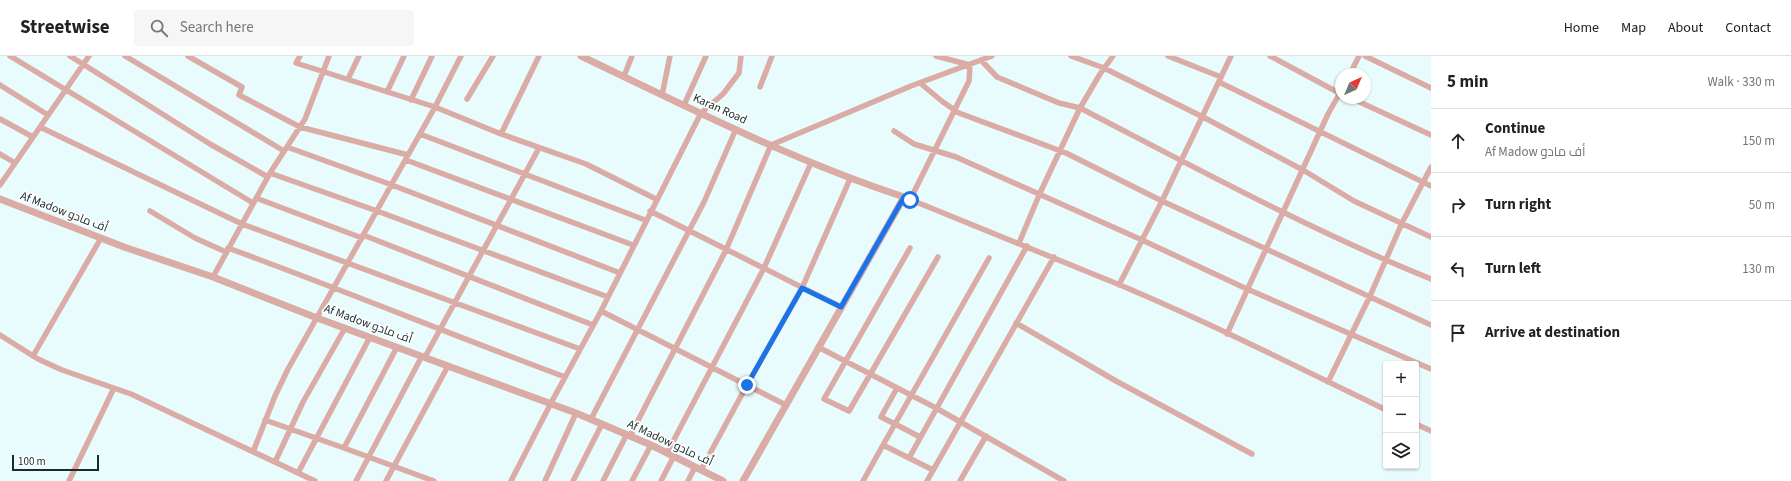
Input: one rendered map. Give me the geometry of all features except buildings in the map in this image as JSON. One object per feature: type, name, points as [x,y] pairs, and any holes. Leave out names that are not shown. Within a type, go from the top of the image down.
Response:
[{"type":"street","points":[[10,56],[254,201],[363,236],[593,325]]},
{"type":"street","points":[[70,56],[210,144],[269,175],[377,211],[608,297]]},
{"type":"street","points":[[0,185],[89,56]]},
{"type":"street","points":[[125,56],[285,149],[392,185],[620,273]]},
{"type":"street","points":[[188,56],[242,87],[238,95],[300,127],[407,158],[633,245]]},
{"type":"street","points":[[300,56],[296,63],[435,107],[501,134],[586,164],[656,199]]},
{"type":"street","points":[[213,277],[269,175],[305,119],[329,56]]},
{"type":"street","points":[[348,80],[359,56]]},
{"type":"street","points":[[387,92],[404,56]]},
{"type":"street","points":[[411,100],[432,56]]},
{"type":"street","points":[[253,452],[265,420],[288,369],[407,158],[461,56]]},
{"type":"street","points":[[467,99],[493,56]]},
{"type":"street","points":[[501,134],[539,56]]},
{"type":"street","name":"Karan Road","points":[[581,56],[592,58],[662,95],[771,145],[850,179],[907,198]]},
{"type":"street","points":[[624,76],[632,56]]},
{"type":"street","points":[[662,95],[670,56]]},
{"type":"street","points":[[684,105],[706,56]]},
{"type":"street","points":[[511,481],[601,311],[645,220],[700,113],[723,94],[739,73],[741,56]]},
{"type":"street","points":[[760,87],[772,56]]},
{"type":"street","points":[[938,56],[970,65]]},
{"type":"street","points":[[603,481],[675,349],[726,250],[771,145],[920,83],[992,56]]},
{"type":"street","points":[[1071,56],[1104,68],[1203,117],[1303,170],[1354,201],[1431,237]]},
{"type":"street","points":[[1020,243],[1040,193],[1080,108],[1113,56]]},
{"type":"street","points":[[1168,56],[1220,80],[1431,186]]},
{"type":"street","points":[[1119,285],[1162,201],[1232,56]]},
{"type":"street","points":[[1270,56],[1335,89]]},
{"type":"street","points":[[1353,68],[1360,56]]},
{"type":"street","points":[[1365,56],[1431,88]]},
{"type":"street","points":[[981,60],[997,77],[1059,103],[1080,108],[1283,212],[1386,260],[1431,279]]},
{"type":"street","points":[[743,481],[841,307],[907,198],[934,150],[969,81],[970,65]]},
{"type":"street","points":[[920,83],[954,109],[1059,151],[1162,201],[1431,325]]},
{"type":"street","points":[[0,85],[48,115]]},
{"type":"street","points":[[1227,334],[1266,248],[1335,104]]},
{"type":"street","points":[[1364,104],[1431,136]]},
{"type":"street","points":[[0,119],[33,138]]},
{"type":"street","points":[[40,127],[242,224],[580,350]]},
{"type":"street","points":[[591,419],[688,230],[704,202],[736,129]]},
{"type":"street","points":[[894,131],[914,144],[956,157],[1040,193],[1247,289],[1431,369]]},
{"type":"street","points":[[420,134],[645,220]]},
{"type":"street","points":[[356,481],[539,148]]},
{"type":"street","points":[[0,154],[15,163]]},
{"type":"street","points":[[667,452],[764,268],[811,162]]},
{"type":"street","points":[[1328,382],[1370,296],[1402,223],[1431,167]]},
{"type":"street","points":[[688,481],[698,468],[802,288],[850,179]]},
{"type":"street","points":[[907,198],[1028,246],[1119,285],[1227,334],[1383,409]]},
{"type":"street","name":"Af Madow أف مادو","points":[[0,199],[101,238],[213,277],[317,318],[551,403],[667,452],[698,468],[712,478],[724,481]]},
{"type":"street","points":[[150,211],[195,238],[335,287],[440,330],[565,377]]},
{"type":"street","points":[[650,211],[841,307]]},
{"type":"street","points":[[33,356],[101,238]]},
{"type":"street","points":[[909,458],[1028,246]]},
{"type":"street","points":[[910,248],[824,399],[849,411],[938,257]]},
{"type":"street","points":[[927,481],[1054,257]]},
{"type":"street","points":[[863,481],[989,258]]},
{"type":"street","points":[[601,311],[786,405]]},
{"type":"street","points":[[1016,323],[1116,381],[1252,454]]},
{"type":"street","points":[[275,462],[303,402],[345,328]]},
{"type":"street","points":[[0,335],[33,356],[62,370],[114,388],[179,416],[314,481]]},
{"type":"street","points":[[298,473],[370,337]]},
{"type":"street","points":[[344,448],[397,347]]},
{"type":"street","points":[[818,347],[960,421],[1064,481]]},
{"type":"street","points":[[386,481],[448,366]]},
{"type":"street","points":[[68,481],[114,388]]},
{"type":"street","points":[[896,388],[881,417],[920,437]]},
{"type":"street","points":[[545,481],[576,413]]},
{"type":"street","points":[[265,420],[434,481]]},
{"type":"street","points":[[573,481],[602,424]]},
{"type":"street","points":[[1419,425],[1431,430]]},
{"type":"street","points":[[960,481],[986,436]]},
{"type":"street","points":[[632,481],[651,445]]},
{"type":"street","points":[[883,445],[933,470]]},
{"type":"street","points":[[661,481],[674,456]]},
{"type":"route","points":[[747,385],[802,288],[841,307],[904,197],[910,200]]}]
